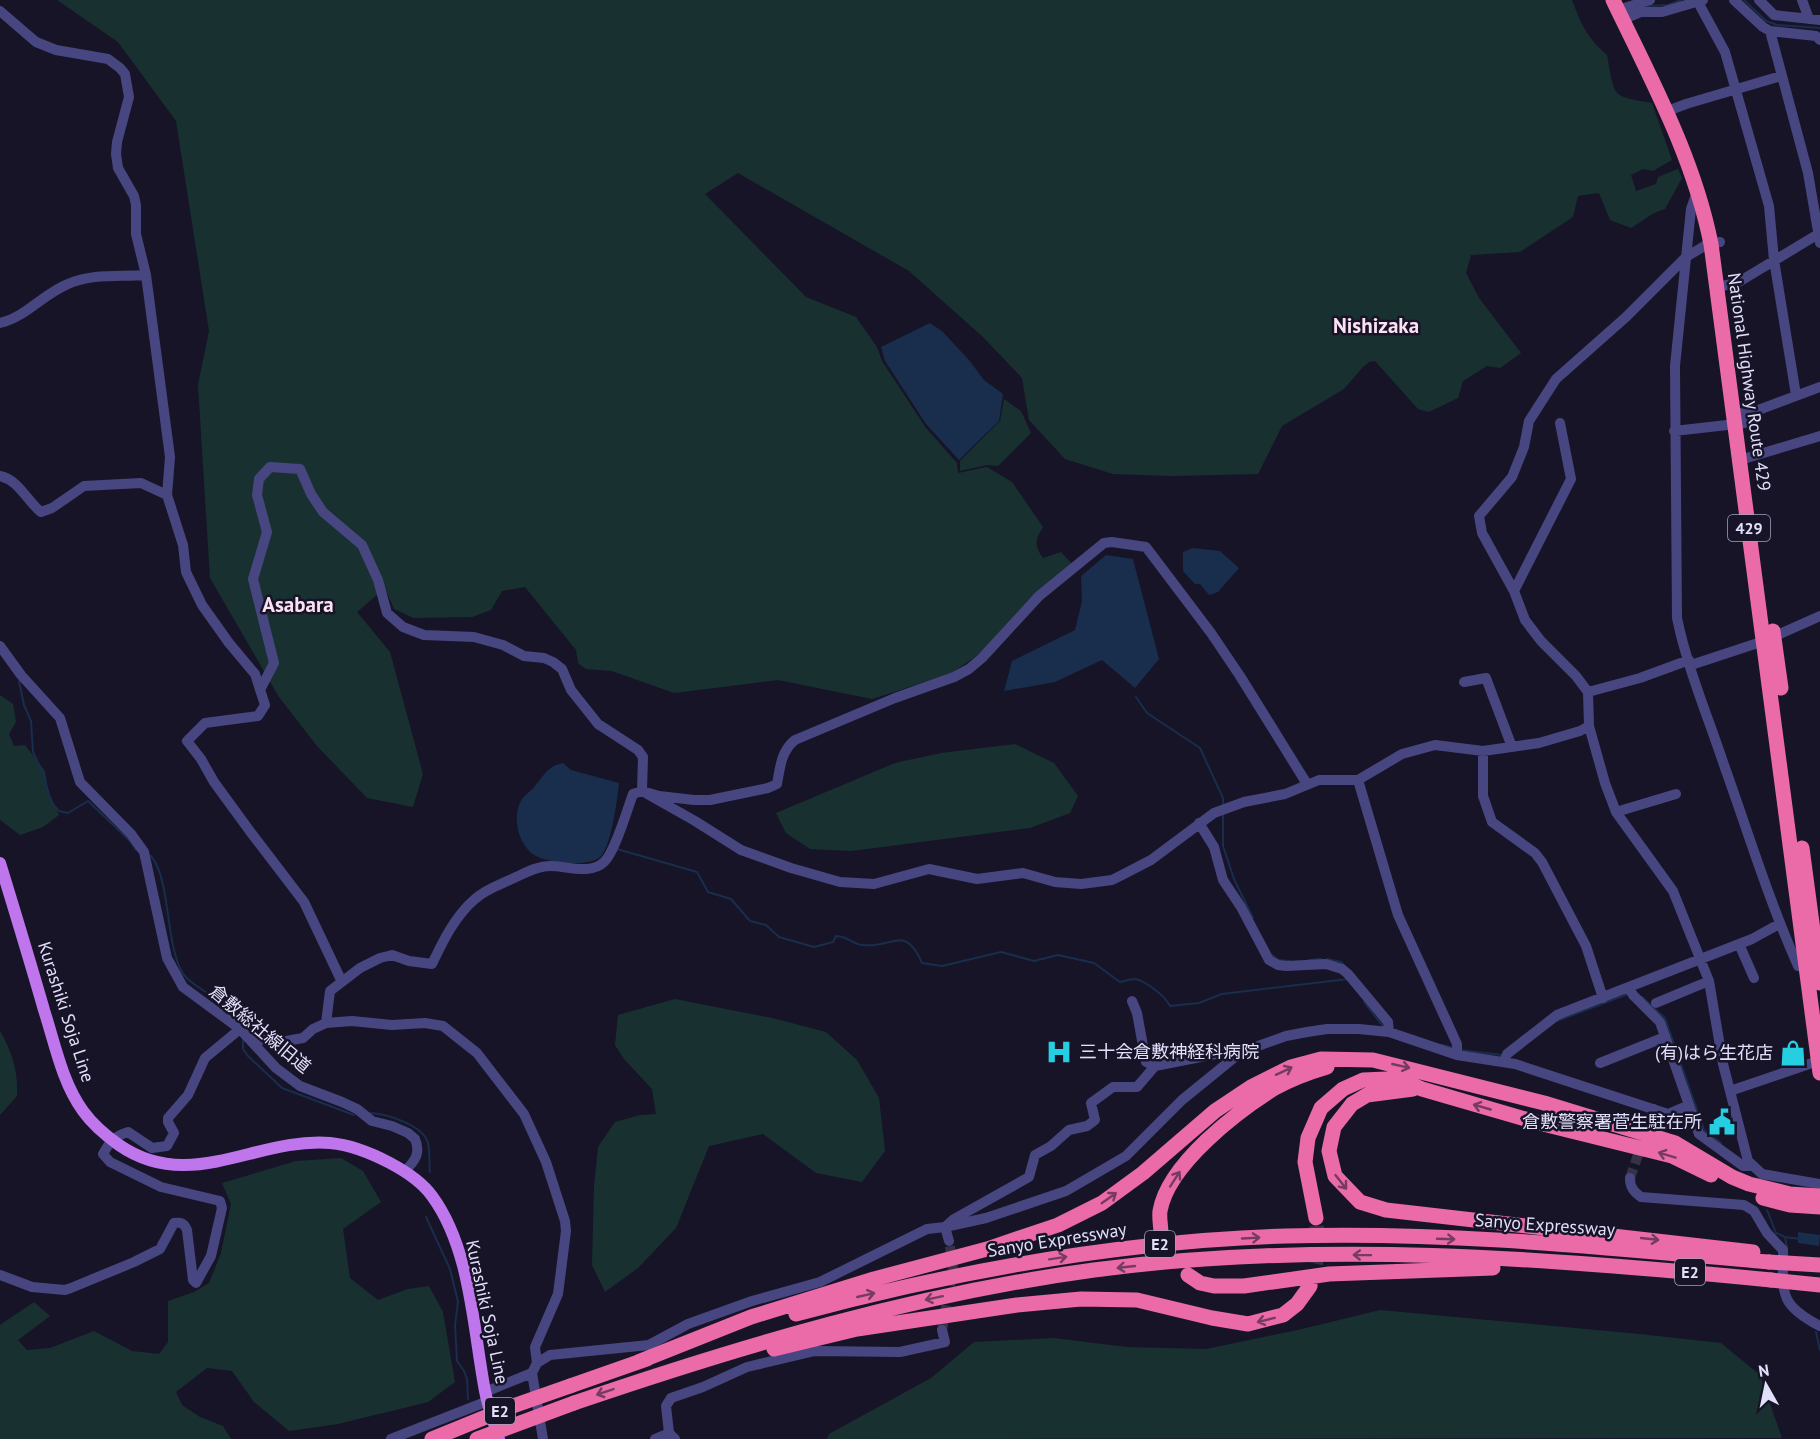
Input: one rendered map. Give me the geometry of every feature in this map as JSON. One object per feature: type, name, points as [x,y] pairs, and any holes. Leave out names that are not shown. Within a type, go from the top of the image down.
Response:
[{"type":"highway","name":"National Highway Route 429","points":[[1623,9],[1704,176],[1717,221],[1716,243]]},
{"type":"highway","name":"National Highway Route 429","points":[[1670,110],[1716,243],[1812,964],[1819,1067]]},
{"type":"highway","name":"National Highway Route 429","points":[[1812,964],[1820,983]]},
{"type":"highway","points":[[638,1362],[752,1317],[874,1279],[987,1249],[1058,1225],[1102,1203],[1143,1173],[1215,1111],[1251,1087],[1291,1067],[1321,1059],[1373,1060],[1544,1103],[1676,1143],[1732,1177],[1749,1184],[1790,1194],[1820,1196]]},
{"type":"highway","points":[[1161,1234],[1160,1211],[1173,1181],[1190,1158],[1221,1128],[1277,1087],[1344,1061]]},
{"type":"highway","points":[[1316,1218],[1305,1162],[1308,1138],[1321,1108],[1343,1089],[1363,1080],[1387,1079],[1403,1081],[1422,1089],[1539,1123],[1672,1156],[1759,1197],[1790,1205],[1820,1207]]},
{"type":"highway","points":[[1422,1089],[1367,1095],[1352,1104],[1335,1127],[1329,1151],[1335,1176],[1360,1202],[1386,1210],[1751,1250],[1768,1262]]},
{"type":"highway","name":"Sanyo Expressway","points":[[432,1439],[513,1406],[638,1362],[774,1320],[932,1280],[1020,1263],[1159,1245],[1227,1239],[1351,1236],[1534,1243],[1820,1265]]},
{"type":"highway","name":"Sanyo Expressway","points":[[477,1439],[643,1379],[768,1340],[935,1298],[1095,1270],[1287,1255],[1413,1256],[1610,1264],[1820,1285]]},
{"type":"highway","points":[[1188,1275],[1200,1283],[1214,1286],[1244,1286],[1329,1274],[1610,1264]]},
{"type":"highway","points":[[643,1379],[857,1329],[1017,1305],[1081,1299],[1137,1300],[1248,1324],[1283,1315],[1297,1304],[1310,1286]]},
{"type":"main road","name":"Kurashiki Soja Line","points":[[0,863],[65,1075],[82,1110],[94,1126],[112,1140],[126,1150],[146,1159],[187,1166],[207,1165],[278,1148],[329,1143],[355,1147],[405,1171],[431,1195],[449,1224],[465,1275],[486,1397],[499,1439]]},
{"type":"street","points":[[1623,9],[1650,0]]},
{"type":"street","points":[[1734,0],[1770,31],[1816,36],[1820,40]]},
{"type":"street","points":[[1759,0],[1774,15],[1815,20]]},
{"type":"street","points":[[1802,0],[1815,20]]},
{"type":"street","points":[[1623,9],[1662,12],[1701,1],[1725,52],[1769,206],[1774,260],[1796,395]]},
{"type":"street","points":[[0,11],[36,42],[56,50],[108,59],[125,74],[129,97],[116,154],[118,168],[134,196],[136,234],[146,274],[170,457],[166,495],[183,545],[186,572],[202,605],[255,674],[265,705],[258,716],[205,723],[187,741],[252,834],[304,902],[342,981]]},
{"type":"street","points":[[1722,286],[1737,283],[1820,236],[1808,173],[1770,31]]},
{"type":"street","points":[[1670,110],[1781,76]]},
{"type":"street","points":[[1698,189],[1691,209],[1675,366],[1677,618],[1690,663],[1779,924],[1798,966],[1812,964]]},
{"type":"street","points":[[1716,243],[1706,245],[1686,257],[1626,317],[1556,379],[1529,421],[1524,447],[1512,477],[1479,516],[1482,533],[1514,591],[1525,620],[1588,692],[1590,726],[1605,783],[1616,812],[1673,891],[1709,981],[1723,1064],[1748,1166]]},
{"type":"street","points":[[0,323],[10,321],[44,296],[68,284],[100,276],[146,274]]},
{"type":"street","points":[[1674,431],[1740,419],[1820,387]]},
{"type":"street","points":[[1514,591],[1571,479],[1560,423]]},
{"type":"street","points":[[1745,459],[1820,436]]},
{"type":"street","points":[[260,690],[273,663],[253,579],[267,532],[257,495],[259,479],[270,467],[300,469],[311,494],[323,512],[362,545],[378,580],[387,613],[403,627],[424,635],[474,637],[503,645],[524,656],[544,658],[553,662],[562,669],[571,690],[598,724],[638,750],[643,757],[642,791]]},
{"type":"street","points":[[0,476],[5,477],[22,491],[41,512],[52,508],[84,486],[141,483],[166,495]]},
{"type":"street","points":[[326,1023],[330,990],[360,968],[380,958],[392,955],[409,961],[432,964],[445,936],[462,912],[475,898],[485,892],[537,868],[548,866],[591,869],[605,862],[633,794],[642,791],[694,801],[710,800],[777,784],[784,753],[788,745],[795,740],[969,669],[1039,596],[1104,543],[1146,547],[1211,633],[1307,784]]},
{"type":"street","points":[[1588,692],[1769,639],[1820,616]]},
{"type":"street","name":"倉敷総社線旧道","points":[[0,646],[21,675],[60,718],[80,782],[131,834],[144,852],[167,958],[183,987],[244,1034],[276,1068],[300,1086],[357,1109],[372,1121],[408,1133],[418,1146],[418,1154],[405,1171]]},
{"type":"street","points":[[1464,682],[1486,678],[1512,747]]},
{"type":"street","points":[[642,791],[741,850],[840,882],[861,885],[885,882],[929,869],[977,879],[1023,873],[1064,883],[1081,884],[1112,880],[1151,860],[1199,824],[1224,809],[1244,802],[1285,794],[1319,780],[1358,780],[1402,754],[1435,745],[1483,752],[1539,742],[1590,726]]},
{"type":"street","points":[[1483,752],[1483,796],[1492,822],[1535,853],[1542,862],[1586,946],[1603,998]]},
{"type":"street","points":[[1358,780],[1398,915],[1458,1051]]},
{"type":"street","points":[[1616,812],[1676,794]]},
{"type":"street","points":[[1199,824],[1216,852],[1223,880],[1241,907],[1269,960],[1286,966],[1334,965],[1348,974],[1361,989],[1389,1029]]},
{"type":"street","points":[[1506,1058],[1557,1015],[1603,998],[1631,991],[1779,924]]},
{"type":"street","points":[[1739,944],[1754,978]]},
{"type":"street","points":[[1656,1003],[1709,981]]},
{"type":"street","points":[[1631,991],[1657,1018],[1699,1134],[1762,1174],[1820,1184]]},
{"type":"street","points":[[1132,1001],[1137,1013],[1146,1062],[1155,1066],[1226,1052],[1241,1052]]},
{"type":"street","points":[[0,1275],[32,1287],[65,1290],[160,1249],[174,1223],[181,1222],[187,1230],[193,1280],[196,1283],[211,1256],[222,1208],[220,1201],[161,1187],[110,1162],[103,1154],[112,1140],[128,1132],[152,1148],[167,1146],[174,1133],[168,1118],[188,1095],[205,1058],[244,1034],[275,1043],[303,1038],[326,1023],[352,1021],[392,1025],[425,1023],[443,1026],[477,1053],[524,1114],[546,1162],[565,1221],[566,1231],[558,1294],[536,1347],[535,1368],[543,1439]]},
{"type":"street","points":[[391,1439],[486,1397],[535,1368],[550,1355],[649,1345],[688,1324],[752,1301],[820,1282],[927,1229],[986,1218],[1066,1191],[1126,1156],[1182,1100],[1241,1052],[1286,1036],[1327,1029],[1389,1029],[1458,1051],[1506,1058],[1668,1114],[1689,1105]]},
{"type":"street","points":[[1600,1063],[1665,1037]]},
{"type":"street","points":[[945,1227],[954,1219],[1029,1177],[1035,1155],[1051,1146],[1069,1130],[1087,1126],[1095,1120],[1091,1103],[1113,1087],[1137,1087],[1155,1066]]},
{"type":"street","points":[[1730,1091],[1819,1067]]},
{"type":"street","points":[[1649,1123],[1654,1109]]},
{"type":"street","points":[[1630,1178],[1633,1191],[1641,1197],[1744,1205],[1754,1211],[1767,1233],[1783,1250],[1783,1291],[1786,1300],[1792,1309],[1820,1326]]},
{"type":"street","points":[[945,1227],[949,1241]]},
{"type":"street","points":[[655,1439],[672,1436],[666,1406],[671,1398],[703,1387],[747,1366],[815,1351],[900,1352],[945,1342],[942,1330]]},
{"type":"green space","points":[[57,0],[1572,0],[1585,30],[1594,43],[1607,55],[1617,92],[1621,96],[1652,103],[1672,160],[1653,171],[1643,169],[1631,175],[1636,191],[1656,184],[1658,177],[1678,169],[1682,178],[1665,209],[1652,214],[1631,228],[1610,220],[1599,193],[1578,196],[1573,217],[1520,252],[1471,255],[1466,273],[1479,298],[1521,353],[1500,368],[1487,366],[1463,381],[1458,398],[1429,412],[1418,409],[1375,361],[1369,362],[1344,389],[1282,426],[1258,474],[1172,476],[1113,474],[1065,459],[1029,420],[1022,378],[983,337],[909,271],[738,173],[705,194],[806,297],[856,317],[926,428],[957,463],[958,473],[987,467],[1012,482],[1043,527],[1037,542],[1038,550],[1043,558],[1061,552],[1072,564],[978,655],[950,674],[872,699],[778,680],[674,693],[612,671],[586,669],[578,663],[576,650],[525,587],[502,591],[491,610],[472,617],[414,618],[394,609],[385,588],[357,612],[390,652],[423,774],[413,807],[367,798],[317,746],[279,697],[210,578],[198,385],[209,331],[176,121],[118,42]]},
{"type":"green space","points":[[1004,399],[1021,411],[1031,433],[998,466],[987,465],[960,471],[960,461],[1000,421]]},
{"type":"green space","points":[[0,695],[13,704],[16,722],[9,734],[14,746],[25,745],[45,771],[48,790],[59,815],[43,827],[20,835],[0,820]]},
{"type":"green space","points":[[1015,744],[1054,763],[1078,796],[1070,813],[1030,828],[851,851],[810,849],[786,833],[776,813],[895,763],[941,753]]},
{"type":"green space","points":[[675,999],[772,1018],[826,1032],[857,1060],[879,1098],[885,1151],[862,1182],[816,1173],[763,1134],[709,1146],[676,1228],[638,1268],[605,1292],[592,1265],[594,1187],[598,1147],[615,1122],[640,1115],[656,1114],[652,1089],[624,1059],[615,1045],[618,1015]]},
{"type":"green space","points":[[0,1031],[14,1063],[17,1096],[0,1115]]},
{"type":"green space","points":[[341,1158],[363,1171],[381,1202],[343,1229],[350,1278],[378,1300],[408,1289],[429,1286],[443,1312],[455,1382],[428,1402],[338,1424],[289,1431],[254,1402],[232,1371],[207,1368],[176,1392],[182,1405],[200,1417],[223,1426],[231,1439],[0,1439],[0,1325],[34,1302],[50,1316],[18,1340],[27,1350],[50,1348],[94,1331],[132,1351],[159,1354],[168,1342],[168,1301],[194,1292],[209,1283],[221,1253],[231,1204],[222,1183],[296,1161]]},
{"type":"green space","points":[[1380,1310],[1721,1343],[1760,1375],[1782,1438],[827,1439],[829,1434],[931,1378],[974,1342],[1054,1338],[1127,1347],[1206,1349]]},
{"type":"water","points":[[930,323],[942,331],[984,380],[1003,394],[999,421],[959,460],[926,424],[885,361],[881,347]]},
{"type":"water","points":[[1193,548],[1220,551],[1239,568],[1218,592],[1209,595],[1200,584],[1195,584],[1183,571],[1183,552]]},
{"type":"water","points":[[1106,555],[1133,559],[1159,659],[1135,688],[1102,660],[1055,682],[1004,691],[1012,661],[1075,630],[1082,601],[1081,576]]},
{"type":"water","points":[[563,763],[571,770],[619,783],[614,820],[606,849],[602,855],[590,862],[560,862],[536,856],[525,845],[518,830],[517,814],[522,799],[550,769]]},
{"type":"water","points":[[1798,1232],[1820,1235],[1819,1246],[1798,1243]]},
{"type":"waterway","points":[[1647,6],[1668,5],[1681,0]]},
{"type":"waterway","points":[[1744,0],[1766,21],[1777,25],[1820,28]]},
{"type":"waterway","points":[[19,681],[24,705],[31,721],[33,752],[43,773],[51,802],[59,811],[68,813],[88,801],[129,840],[136,850]]},
{"type":"waterway","points":[[1136,697],[1147,713],[1200,748],[1223,798],[1223,807]]},
{"type":"waterway","points":[[1223,813],[1223,846],[1234,879],[1253,918]]},
{"type":"waterway","points":[[617,849],[697,872],[708,892],[731,899],[750,921],[766,925],[779,937],[814,947],[833,942],[836,936],[862,945],[897,940],[910,944],[922,963],[942,966],[1001,952],[1034,961],[1058,955],[1094,963],[1120,982],[1139,980],[1160,994],[1170,1006],[1199,1003],[1222,994],[1348,979]]},
{"type":"waterway","points":[[151,856],[162,880],[173,945],[182,972],[197,986],[238,1014],[247,1029]]},
{"type":"waterway","points":[[1272,955],[1279,960],[1289,961]]},
{"type":"waterway","points":[[1309,960],[1321,959]]},
{"type":"waterway","points":[[1327,959],[1341,962],[1344,965]]},
{"type":"waterway","points":[[1557,1021],[1628,994]]},
{"type":"waterway","points":[[1642,997],[1665,1018],[1704,1130],[1721,1143]]},
{"type":"waterway","points":[[1364,1002],[1382,1025],[1386,1026]]},
{"type":"waterway","points":[[243,1037],[243,1049],[248,1056],[282,1088],[354,1115]]},
{"type":"waterway","points":[[1442,1045],[1454,1048]]},
{"type":"waterway","points":[[1460,1050],[1502,1055]]},
{"type":"waterway","points":[[371,1113],[395,1118],[419,1131],[428,1143],[430,1172]]},
{"type":"waterway","points":[[1767,1210],[1776,1233],[1785,1237],[1787,1248]]},
{"type":"waterway","points":[[426,1217],[450,1269],[458,1302],[455,1325],[457,1361],[467,1379],[468,1399]]},
{"type":"waterway","points":[[1785,1237],[1800,1239]]},
{"type":"waterway","points":[[1816,1332],[1820,1350]]},
{"type":"tunnel","points":[[1630,1178],[1642,1143]]},
{"type":"tunnel","points":[[1310,1286],[1318,1252],[1316,1218]]},
{"type":"tunnel","points":[[942,1330],[953,1268],[949,1241]]},
{"type":"place","name":"三十会倉敷神経科病院","points":[[1059,1052]]},
{"type":"place","name":"(有)はら生花店","points":[[1793,1053]]},
{"type":"place","name":"倉敷警察署菅生駐在所","points":[[1722,1122]]},
{"type":"district","name":"Nishizaka","points":[[1376,326]]},
{"type":"district","name":"Asabara","points":[[298,605]]}]
